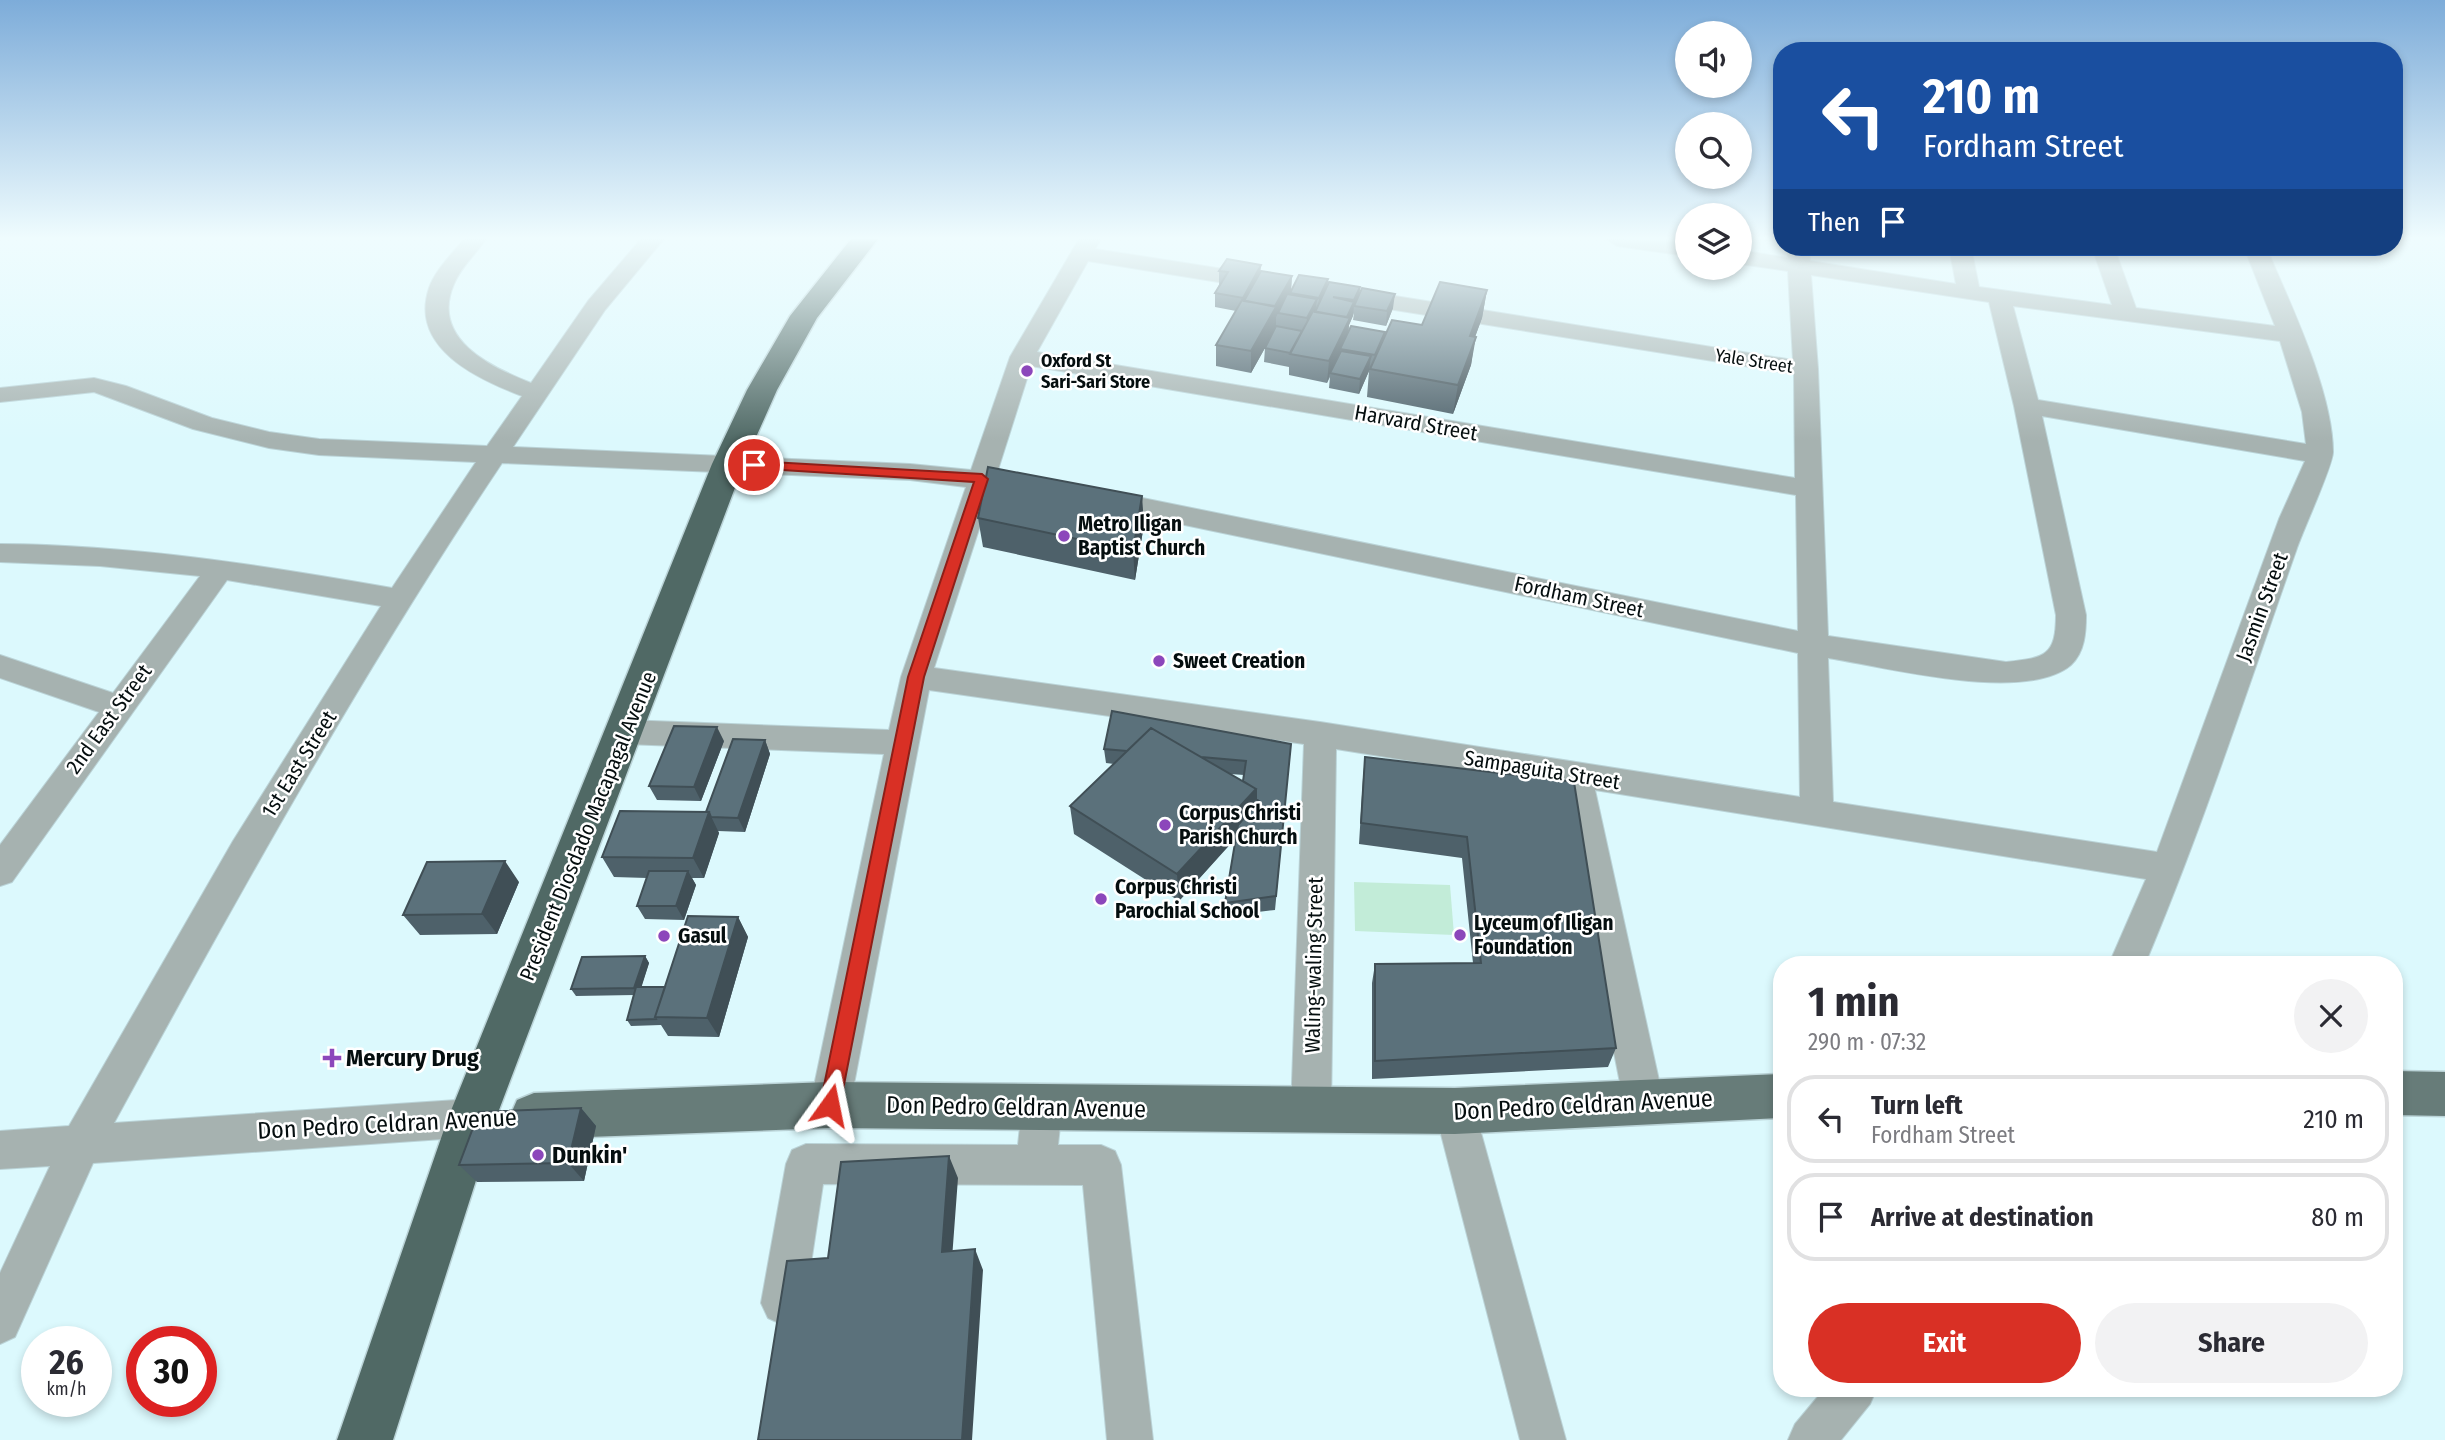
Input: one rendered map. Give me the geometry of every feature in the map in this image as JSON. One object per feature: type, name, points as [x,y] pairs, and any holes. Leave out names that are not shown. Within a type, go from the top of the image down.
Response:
[{"type":"highway","name":"President Diosdado Macapagal Avenue","points":[[365,1440],[472,1118],[728,464],[762,390],[812,306]]},
{"type":"main road","points":[[2403,1093],[2445,1094]]},
{"type":"main road","name":"Don Pedro Celdran Avenue","points":[[472,1118],[830,1105],[1455,1111],[1773,1096]]},
{"type":"street","points":[[438,306],[440,328],[450,347],[472,364],[538,394]]},
{"type":"street","name":"1st East Street","points":[[0,1322],[81,1144],[245,851],[397,600],[596,306]]},
{"type":"street","points":[[830,1105],[916,677],[1022,357],[1051,306]]},
{"type":"street","name":"Yale Street","points":[[1415,306],[1806,369]]},
{"type":"street","points":[[1802,306],[1806,369],[1817,814]]},
{"type":"street","name":"Fordham Street","points":[[0,395],[94,385],[109,388],[188,419],[279,442],[496,456],[728,464],[982,479],[1065,492],[1813,645],[2006,673],[2039,670],[2062,656],[2071,639],[2071,615],[2027,406],[2001,306]]},
{"type":"street","points":[[2077,306],[2290,335]]},
{"type":"street","points":[[2124,306],[2126,312]]},
{"type":"street","name":"Jasmin Street","points":[[2130,956],[2168,868],[2293,519],[2320,455],[2315,412],[2279,306]]},
{"type":"street","name":"Harvard Street","points":[[1022,357],[1809,489]]},
{"type":"street","points":[[2027,406],[2320,455]]},
{"type":"street","points":[[0,554],[55,552],[221,568],[397,600]]},
{"type":"street","name":"2nd East Street","points":[[0,872],[118,706],[221,568]]},
{"type":"street","points":[[0,666],[118,706]]},
{"type":"street","name":"Sampaguita Street","points":[[916,677],[1320,734],[2168,868]]},
{"type":"street","points":[[625,732],[904,743]]},
{"type":"street","name":"Waling-waling Street","points":[[1311,1111],[1320,734]]},
{"type":"street","points":[[1575,775],[1644,1103]]},
{"type":"street","points":[[1036,1165],[1042,1107]]},
{"type":"street","points":[[1455,1111],[1543,1440]]},
{"type":"street","name":"Don Pedro Celdran Avenue","points":[[0,1150],[472,1118]]},
{"type":"street","points":[[777,1343],[806,1164],[1101,1165],[1130,1440]]},
{"type":"street","points":[[1811,1440],[1847,1397]]},
{"type":"green space","points":[[1354,882],[1450,885],[1454,935],[1355,931]]},
{"type":"building","points":[[1238,306],[1276,307],[1251,351],[1216,345]]},
{"type":"building","points":[[1281,306],[1313,306],[1307,318],[1278,313]]},
{"type":"building","points":[[1318,306],[1352,306],[1347,317],[1315,312]]},
{"type":"building","points":[[1355,306],[1389,306],[1387,311]]},
{"type":"building","points":[[1430,306],[1481,306],[1470,336],[1476,337],[1458,385],[1370,369],[1392,320],[1422,325]]},
{"type":"building","points":[[1313,311],[1350,318],[1329,361],[1290,354]]},
{"type":"building","points":[[1276,326],[1302,331],[1290,353],[1265,348]]},
{"type":"building","points":[[1351,326],[1385,332],[1375,355],[1340,349]]},
{"type":"building","points":[[1341,351],[1371,356],[1360,379],[1330,373]]},
{"type":"building","points":[[988,467],[1142,496],[1133,551],[978,518]]},
{"type":"building","points":[[1112,711],[1291,744],[1276,896],[1225,903],[1238,825],[1259,801],[1256,799],[1256,789],[1243,781],[1246,761],[1201,757],[1151,728],[1127,751],[1104,749]]},
{"type":"building","points":[[674,726],[717,727],[694,787],[649,786]]},
{"type":"building","name":"Corpus Christi Parish Church","points":[[1151,728],[1256,789],[1177,874],[1070,806]]},
{"type":"building","points":[[733,739],[765,740],[738,818],[711,817],[709,812],[706,812]]},
{"type":"building","points":[[1365,757],[1574,782],[1616,1048],[1375,1061],[1375,964],[1481,963],[1467,837],[1361,823]]},
{"type":"building","points":[[620,811],[709,812],[693,858],[602,857]]},
{"type":"building","points":[[505,861],[482,914],[403,915],[427,862]]},
{"type":"building","points":[[649,871],[688,871],[676,906],[637,906]]},
{"type":"building","points":[[688,916],[738,917],[707,1018],[655,1017]]},
{"type":"building","points":[[645,956],[634,988],[571,989],[582,957]]},
{"type":"building","points":[[636,987],[665,987],[656,1019],[627,1020]]},
{"type":"building","points":[[581,1108],[568,1163],[459,1165],[479,1112]]},
{"type":"building","points":[[949,1156],[942,1252],[975,1249],[962,1440],[758,1440],[787,1261],[828,1258],[841,1162]]},
{"type":"place","name":"Oxford St Sari-Sari Store","points":[[1027,371]]},
{"type":"place","name":"Metro Iligan Baptist Church","points":[[1064,536]]},
{"type":"place","name":"Sweet Creation","points":[[1159,661]]},
{"type":"place","name":"Corpus Christi Parish Church","points":[[1165,825]]},
{"type":"place","name":"Corpus Christi Parochial School","points":[[1101,899]]},
{"type":"place","name":"Lyceum of Iligan Foundation","points":[[1460,935]]},
{"type":"place","name":"Gasul","points":[[664,936]]},
{"type":"place","name":"Mercury Drug","points":[[332,1058]]},
{"type":"place","name":"Dunkin'","points":[[538,1155]]},
{"type":"route","points":[[754,465],[910,472],[982,479],[916,677],[830,1105]]}]
